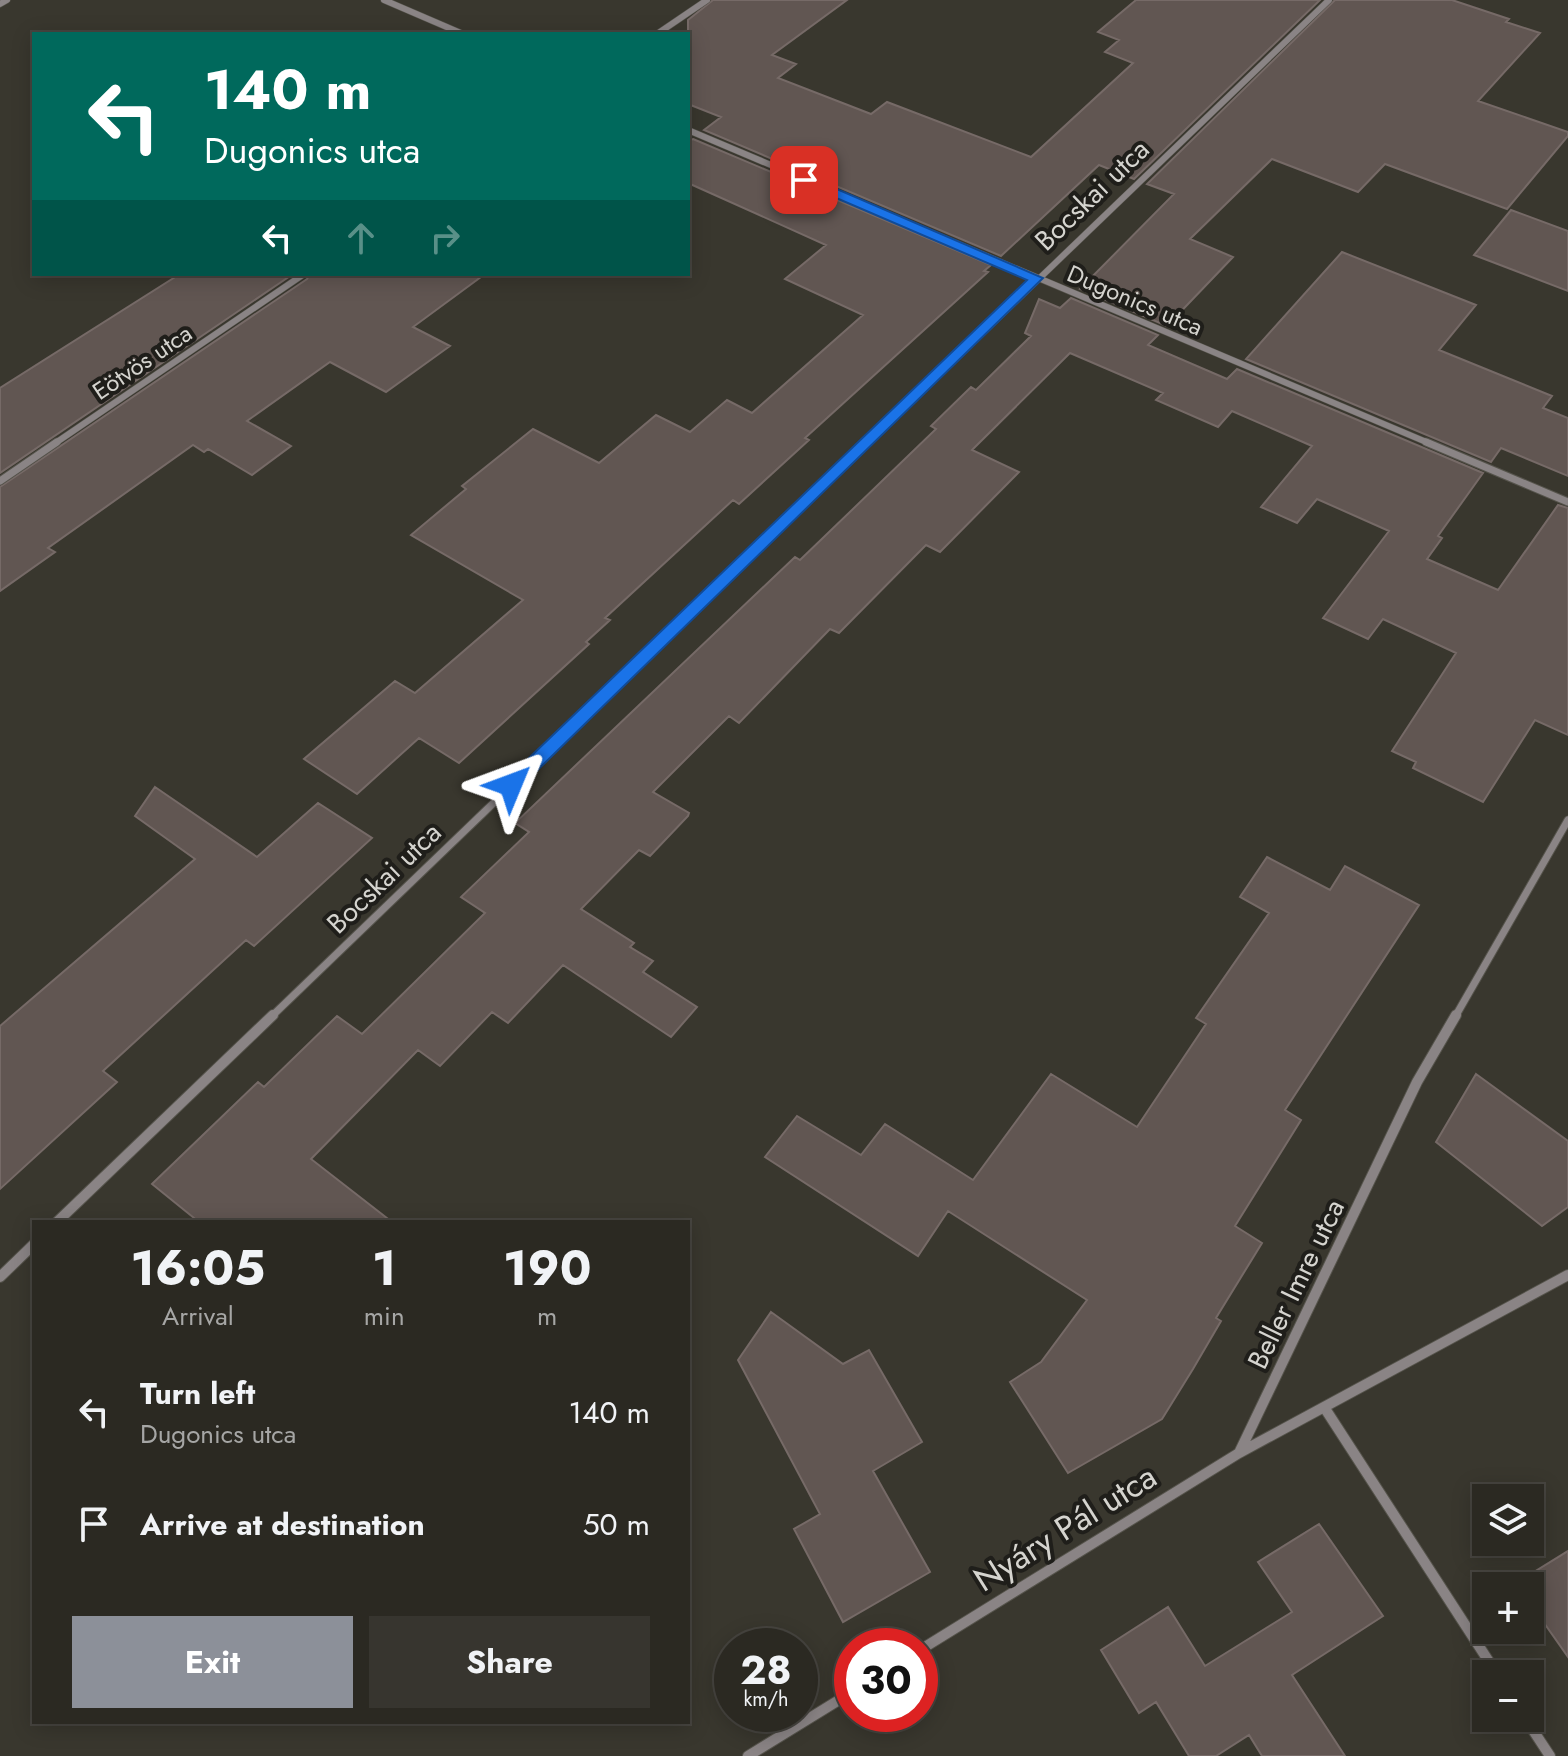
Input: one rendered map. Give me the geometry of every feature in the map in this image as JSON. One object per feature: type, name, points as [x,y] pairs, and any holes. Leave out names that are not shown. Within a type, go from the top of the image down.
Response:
[{"type":"street","points":[[0,4],[7,0]]},
{"type":"street","points":[[384,0],[458,32]]},
{"type":"street","points":[[660,32],[707,0]]},
{"type":"street","name":"Bocskai utca","points":[[59,1220],[1036,278],[1329,0]]},
{"type":"street","name":"Dugonics utca","points":[[690,131],[1568,502]]},
{"type":"street","name":"Eötvös utca","points":[[0,481],[301,276]]},
{"type":"street","name":"Beller Imre utca","points":[[1239,1453],[1417,1082],[1568,820]]},
{"type":"street","points":[[0,1277],[32,1246]]},
{"type":"street","points":[[1239,1453],[1568,1275]]},
{"type":"street","points":[[1324,1407],[1488,1660]]},
{"type":"street","name":"Nyáry Pál utca","points":[[938,1639],[1239,1453]]},
{"type":"street","points":[[748,1756],[834,1703]]},
{"type":"street","points":[[1534,1732],[1550,1756]]},
{"type":"building","points":[[713,0],[847,0],[772,55],[796,64],[778,78],[871,114],[887,102],[1031,157],[1133,63],[1105,52],[1119,40],[1098,32],[1136,0],[1320,0],[1134,179],[1099,165],[1001,256],[704,130],[721,117],[690,105],[688,20]]},
{"type":"building","points":[[1335,0],[1452,0],[1540,33],[1478,101],[1568,132],[1568,136],[1507,209],[1385,164],[1358,192],[1272,159],[1190,239],[1233,257],[1167,326],[1080,289],[1174,194],[1147,184]]},
{"type":"building","points":[[693,139],[991,265],[984,271],[988,272],[805,438],[809,440],[739,504],[733,500],[605,618],[610,620],[586,642],[589,644],[459,763],[419,738],[357,794],[304,759],[395,681],[415,693],[523,600],[411,535],[466,489],[462,486],[533,429],[599,463],[656,415],[690,432],[727,400],[752,413],[863,315],[785,279],[826,245],[690,184],[690,141]]},
{"type":"building","points":[[1511,210],[1568,231],[1568,291],[1474,255]]},
{"type":"building","points":[[1342,252],[1476,305],[1439,350],[1552,396],[1543,408],[1568,418],[1568,476],[1501,448],[1491,462],[1246,359]]},
{"type":"building","points":[[177,276],[290,276],[0,473],[0,388]]},
{"type":"building","points":[[309,276],[482,276],[413,327],[450,346],[386,392],[330,362],[247,421],[291,446],[252,475],[208,449],[204,452],[193,445],[48,548],[55,552],[0,591],[0,487]]},
{"type":"building","points":[[1071,298],[1158,335],[1148,345],[1227,379],[1237,369],[1483,473],[1438,536],[1442,538],[1427,559],[1498,590],[1558,505],[1568,508],[1568,735],[1535,720],[1483,802],[1413,768],[1416,762],[1392,751],[1456,653],[1383,619],[1368,639],[1323,618],[1389,531],[1317,499],[1297,523],[1261,507],[1312,446],[1232,411],[1218,427],[1156,400],[1163,393],[1070,353],[972,450],[1019,472],[940,552],[926,545],[839,633],[830,629],[739,723],[729,716],[653,792],[689,813],[688,816],[650,856],[639,850],[581,909],[634,943],[630,947],[653,961],[643,972],[697,1007],[671,1037],[563,965],[508,1023],[492,1012],[440,1066],[418,1050],[311,1159],[389,1220],[197,1220],[152,1184],[258,1082],[264,1087],[337,1016],[362,1034],[485,913],[461,897],[529,832],[515,823],[795,557],[800,560],[936,429],[931,426],[971,387],[976,390],[1031,336],[1025,333],[1039,299],[1060,308]]},
{"type":"building","points":[[155,787],[257,857],[318,803],[372,838],[254,946],[246,940],[103,1071],[117,1082],[0,1189],[0,1026],[195,859],[135,816]]},
{"type":"building","points":[[1267,857],[1330,890],[1345,866],[1419,905],[1285,1110],[1301,1120],[1235,1226],[1262,1243],[1216,1318],[1221,1321],[1193,1369],[1162,1419],[1068,1473],[1010,1382],[1041,1362],[1087,1300],[948,1211],[918,1256],[765,1157],[797,1116],[861,1155],[885,1124],[973,1180],[1051,1074],[1137,1127],[1206,1024],[1196,1018],[1269,913],[1240,897]]},
{"type":"building","points":[[1476,1074],[1568,1141],[1568,1207],[1542,1226],[1436,1142]]},
{"type":"building","points":[[771,1312],[843,1364],[869,1350],[922,1442],[873,1471],[930,1572],[843,1622],[794,1529],[820,1514],[738,1360]]},
{"type":"building","points":[[1319,1524],[1383,1616],[1292,1675],[1345,1756],[1262,1756],[1249,1735],[1216,1756],[1189,1756],[1156,1702],[1139,1713],[1101,1650],[1168,1607],[1205,1666],[1292,1612],[1258,1562]]},
{"type":"building","points":[[1568,1551],[1568,1657],[1544,1623],[1544,1572],[1534,1572]]},
{"type":"route","points":[[511,785],[1036,278],[804,180]]}]
